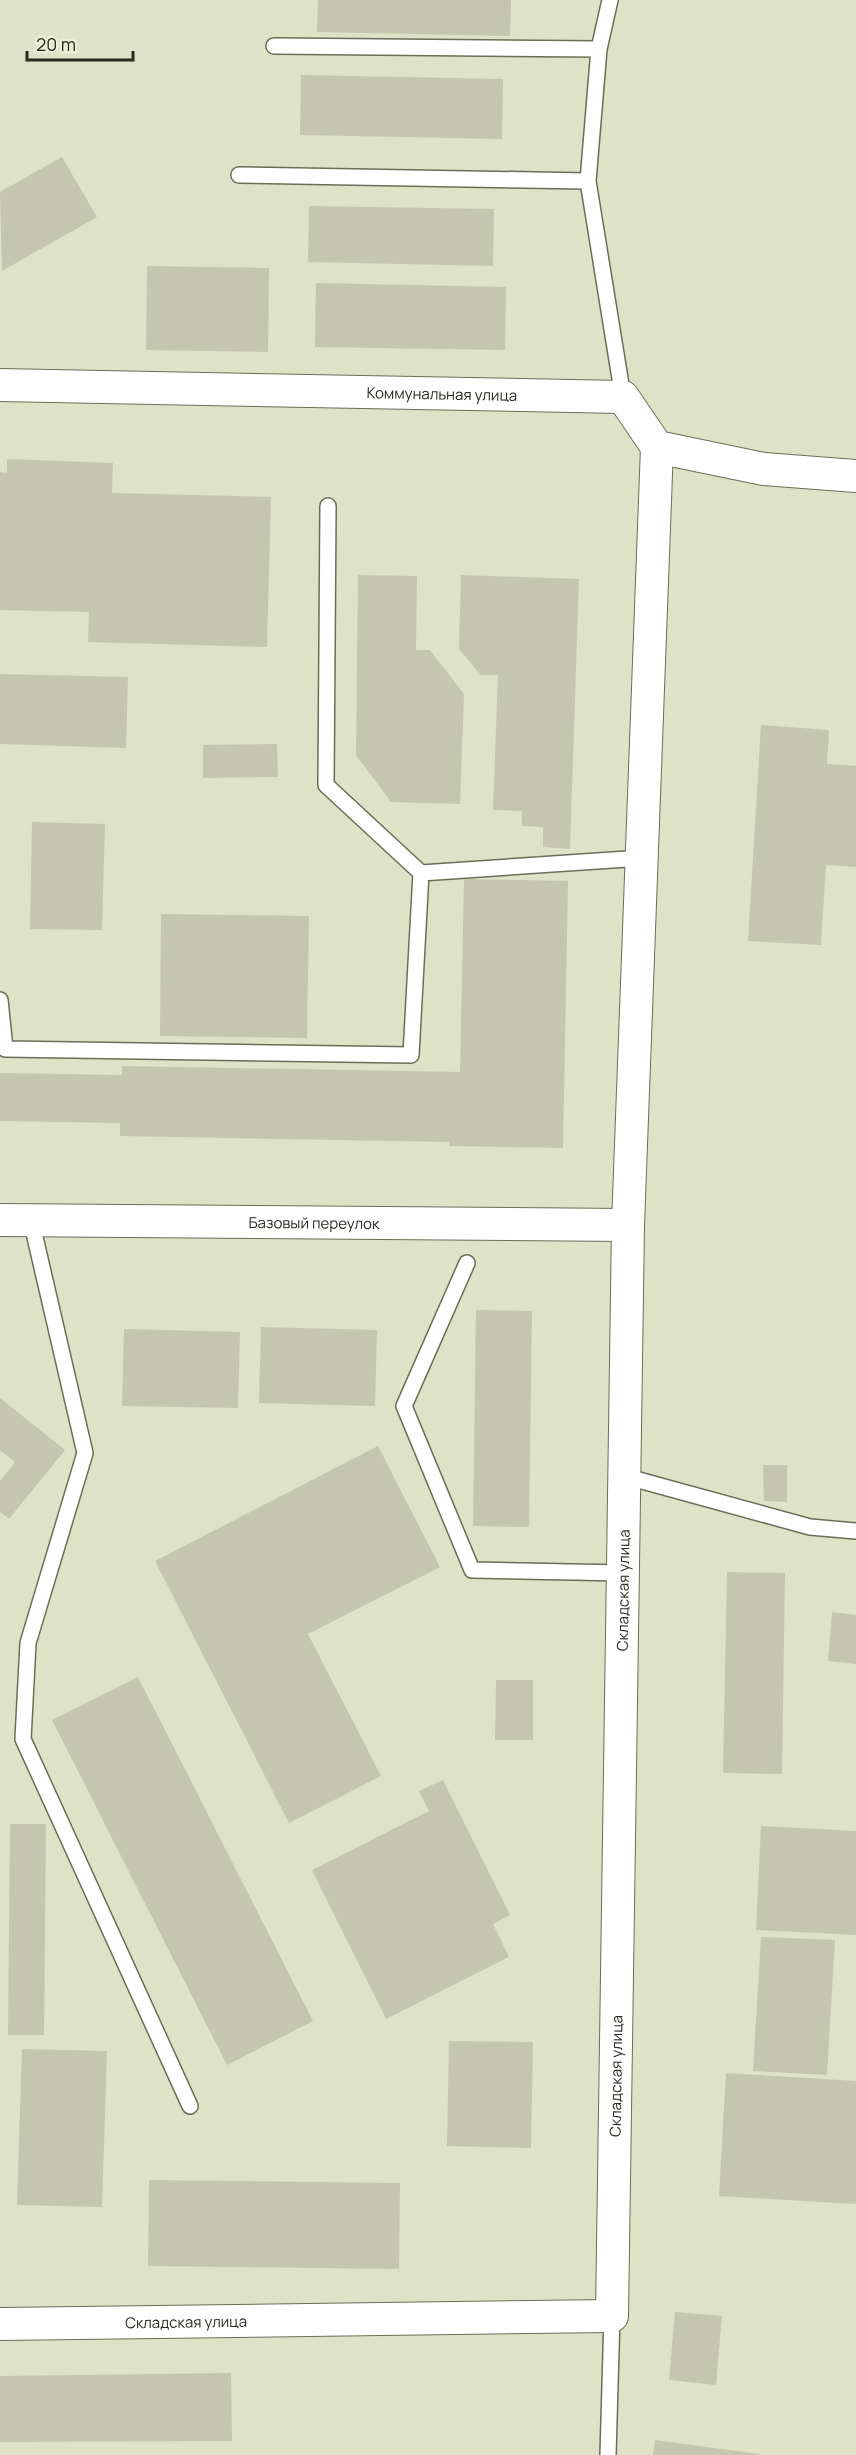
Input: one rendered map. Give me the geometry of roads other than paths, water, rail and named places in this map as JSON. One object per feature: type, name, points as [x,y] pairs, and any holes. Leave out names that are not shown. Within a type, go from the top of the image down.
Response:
[{"type":"street","name":"Коммунальная улица","points":[[0,385],[623,397]]},
{"type":"street","points":[[623,397],[657,447],[764,469],[856,476]]},
{"type":"street","name":"Складская улица","points":[[0,2324],[612,2316],[628,1225],[657,447]]},
{"type":"street","name":"Базовый переулок","points":[[0,1220],[628,1225]]},
{"type":"lane","points":[[610,0],[600,49],[588,182],[623,397]]},
{"type":"lane","points":[[274,46],[600,49]]},
{"type":"lane","points":[[238,175],[588,182]]},
{"type":"lane","points":[[328,506],[326,785],[421,873],[642,858]]},
{"type":"lane","points":[[0,1000],[5,1049],[411,1055],[421,873]]},
{"type":"lane","points":[[31,1220],[85,1453],[28,1642],[23,1739],[190,2106]]},
{"type":"lane","points":[[467,1263],[404,1406],[472,1570],[623,1573]]},
{"type":"lane","points":[[624,1476],[810,1527],[856,1531]]},
{"type":"lane","points":[[608,2455],[612,2316]]}]
